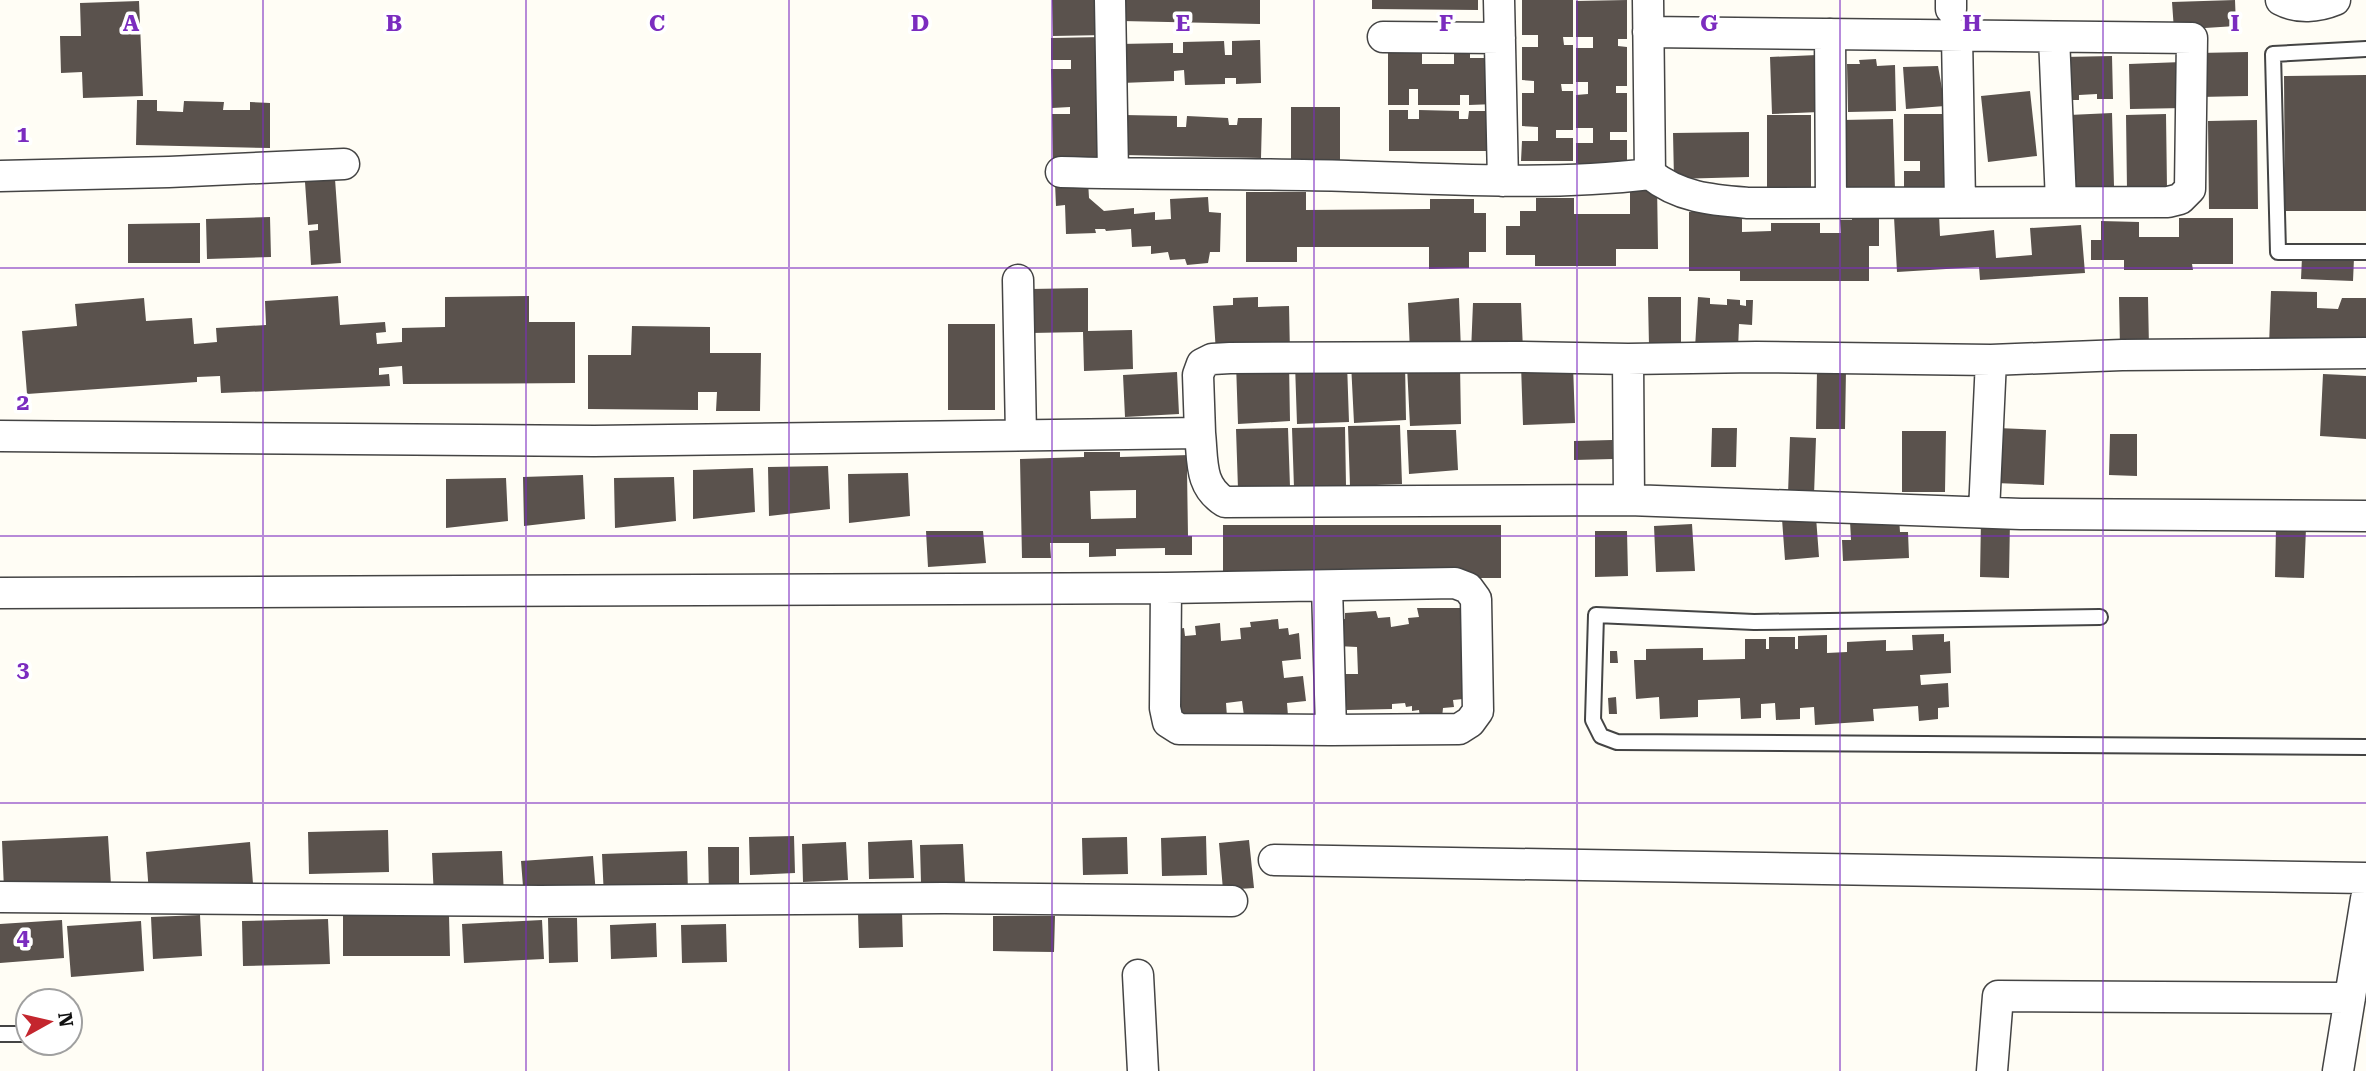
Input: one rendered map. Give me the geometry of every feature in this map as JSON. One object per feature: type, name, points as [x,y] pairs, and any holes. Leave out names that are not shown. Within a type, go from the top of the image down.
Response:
[{"type":"street","points":[[1110,0],[1113,173]]},
{"type":"street","points":[[1499,0],[1503,181]]},
{"type":"street","points":[[1648,0],[1650,174]]},
{"type":"street","points":[[2281,0],[2290,5],[2319,6],[2335,0]]},
{"type":"street","points":[[1061,172],[1236,173],[1503,181],[1607,179],[1650,174],[1666,187],[1713,200],[1749,203],[2168,202],[2180,199],[2190,189],[2192,38],[2054,37],[1953,15],[1830,34],[1648,32]]},
{"type":"street","points":[[1953,15],[1960,202]]},
{"type":"street","points":[[1830,34],[1832,203]]},
{"type":"street","points":[[1383,37],[1500,38]]},
{"type":"street","points":[[2054,37],[2060,202]]},
{"type":"street","points":[[0,176],[344,164]]},
{"type":"street","points":[[1018,280],[1021,435]]},
{"type":"street","points":[[2366,353],[2122,355],[1991,360],[1756,357],[1212,359],[1202,364],[1198,375],[1205,481],[1213,494],[1225,502],[1629,500],[1984,512],[2366,516]]},
{"type":"street","points":[[1628,359],[1629,500]]},
{"type":"street","points":[[1984,512],[1991,360]]},
{"type":"street","points":[[0,436],[594,441],[1200,433]]},
{"type":"street","points":[[0,593],[1166,588],[1455,583],[1468,588],[1476,599],[1478,710],[1470,722],[1459,729],[1179,729],[1168,722],[1165,708],[1166,588]]},
{"type":"street","points":[[1327,586],[1331,730]]},
{"type":"street","points":[[1274,860],[2366,878]]},
{"type":"street","points":[[0,897],[540,901],[944,898],[1232,901]]},
{"type":"street","points":[[2338,1071],[2366,899]]},
{"type":"street","points":[[1138,975],[1143,1071]]},
{"type":"street","points":[[1992,1071],[1997,996],[2350,998]]},
{"type":"lane","points":[[2366,49],[2273,54],[2278,252],[2366,252]]},
{"type":"lane","points":[[2099,617],[1754,622],[1596,615],[1593,720],[1601,736],[1617,742],[2366,747]]},
{"type":"building","points":[[1052,0],[1105,0],[1106,35],[1053,36]]},
{"type":"building","points":[[1123,0],[1260,0],[1260,24],[1122,21]]},
{"type":"building","points":[[1372,0],[1478,0],[1478,10],[1372,9]]},
{"type":"building","points":[[1522,0],[1573,0],[1573,37],[1563,37],[1564,45],[1573,45],[1573,84],[1561,84],[1562,91],[1573,91],[1573,130],[1556,130],[1556,138],[1573,138],[1573,161],[1521,161],[1522,141],[1538,141],[1538,127],[1522,126],[1522,93],[1534,93],[1534,81],[1522,80],[1522,47],[1538,47],[1538,35],[1522,35]]},
{"type":"building","points":[[1627,0],[1627,39],[1618,39],[1618,46],[1627,47],[1627,86],[1616,86],[1616,93],[1627,93],[1627,132],[1610,132],[1610,140],[1627,140],[1627,163],[1576,163],[1576,143],[1593,143],[1593,128],[1576,128],[1576,95],[1588,94],[1588,82],[1576,82],[1576,48],[1593,48],[1593,37],[1576,37],[1576,1]]},
{"type":"building","points":[[2235,0],[2236,26],[2174,30],[2172,2]]},
{"type":"building","points":[[139,1],[143,96],[83,98],[82,72],[61,73],[60,36],[81,36],[80,3]]},
{"type":"building","points":[[1103,37],[1105,157],[1053,158],[1052,114],[1070,114],[1070,107],[1052,108],[1051,69],[1071,69],[1071,60],[1051,60],[1051,38]]},
{"type":"building","points":[[1260,40],[1261,83],[1236,84],[1236,78],[1225,78],[1225,84],[1185,85],[1184,70],[1174,71],[1174,81],[1121,83],[1119,44],[1173,43],[1173,53],[1183,53],[1183,42],[1224,41],[1225,55],[1232,55],[1232,41]]},
{"type":"building","points":[[1454,52],[1470,52],[1470,58],[1496,58],[1496,104],[1469,105],[1469,95],[1460,95],[1460,105],[1418,105],[1418,89],[1409,89],[1409,105],[1388,105],[1388,53],[1422,53],[1422,64],[1454,64]]},
{"type":"building","points":[[2248,52],[2248,96],[2199,97],[2198,53]]},
{"type":"building","points":[[1817,55],[1819,112],[1772,114],[1770,57]]},
{"type":"building","points":[[2112,56],[2113,99],[2097,99],[2097,94],[2079,95],[2079,100],[2064,100],[2063,57]]},
{"type":"building","points":[[1876,59],[1877,66],[1895,65],[1896,111],[1848,112],[1847,64],[1860,64],[1859,60]]},
{"type":"building","points":[[2182,62],[2184,108],[2130,109],[2129,64]]},
{"type":"building","points":[[1938,66],[1945,106],[1906,109],[1903,67]]},
{"type":"building","points":[[2366,75],[2366,211],[2285,211],[2284,76]]},
{"type":"building","points":[[2030,91],[2037,156],[1988,162],[1981,96]]},
{"type":"building","points":[[137,100],[157,100],[157,111],[183,112],[184,101],[224,102],[223,110],[250,110],[250,102],[270,103],[270,148],[136,145]]},
{"type":"building","points":[[1291,107],[1340,107],[1340,160],[1291,160]]},
{"type":"building","points":[[1389,110],[1408,110],[1408,119],[1419,119],[1419,110],[1459,111],[1459,119],[1468,119],[1469,111],[1495,111],[1495,151],[1389,151]]},
{"type":"building","points":[[2112,113],[2114,186],[2070,187],[2069,115]]},
{"type":"building","points":[[1904,114],[1947,114],[1947,191],[1904,191],[1904,171],[1920,171],[1920,161],[1904,161]]},
{"type":"building","points":[[2166,114],[2167,189],[2127,190],[2126,115]]},
{"type":"building","points":[[1124,115],[1177,116],[1177,127],[1186,127],[1187,116],[1228,118],[1229,125],[1237,125],[1238,118],[1262,118],[1261,158],[1124,155]]},
{"type":"building","points":[[1767,115],[1811,115],[1811,193],[1767,193]]},
{"type":"building","points":[[1893,119],[1895,190],[1845,191],[1842,120]]},
{"type":"building","points":[[2257,120],[2258,209],[2209,209],[2208,121]]},
{"type":"building","points":[[1749,132],[1749,177],[1674,179],[1673,133]]},
{"type":"building","points":[[335,179],[341,263],[311,265],[309,231],[318,230],[318,224],[308,225],[305,182]]},
{"type":"building","points":[[1088,181],[1089,198],[1104,211],[1134,208],[1134,214],[1155,212],[1155,220],[1171,219],[1170,199],[1208,197],[1209,212],[1221,213],[1220,252],[1210,252],[1208,263],[1187,265],[1185,259],[1170,260],[1168,252],[1151,254],[1151,246],[1132,247],[1131,229],[1095,229],[1096,233],[1066,234],[1065,205],[1056,206],[1055,183]]},
{"type":"building","points":[[1657,184],[1658,249],[1616,249],[1616,266],[1535,266],[1535,255],[1506,255],[1506,226],[1520,226],[1520,211],[1536,211],[1536,198],[1574,198],[1574,214],[1630,214],[1630,185]]},
{"type":"building","points":[[1246,192],[1306,192],[1306,210],[1430,209],[1430,199],[1474,199],[1474,213],[1486,213],[1486,252],[1469,252],[1469,268],[1429,269],[1429,247],[1297,247],[1297,262],[1246,262]]},
{"type":"building","points":[[1689,212],[1742,212],[1742,232],[1771,231],[1771,223],[1820,223],[1820,233],[1841,233],[1840,220],[1852,220],[1852,213],[1879,213],[1879,246],[1869,246],[1869,281],[1740,281],[1740,271],[1689,271]]},
{"type":"building","points":[[1939,214],[1940,236],[1994,230],[1996,258],[2032,255],[2030,228],[2081,225],[2085,273],[1980,280],[1979,267],[1897,272],[1894,217]]},
{"type":"building","points":[[270,217],[271,257],[207,259],[206,219]]},
{"type":"building","points":[[2179,218],[2233,218],[2233,264],[2192,264],[2193,270],[2124,270],[2124,260],[2091,260],[2091,240],[2101,240],[2101,221],[2139,222],[2139,237],[2179,237]]},
{"type":"building","points":[[200,223],[200,263],[128,263],[128,224]]},
{"type":"building","points":[[2302,257],[2354,258],[2353,281],[2301,279]]},
{"type":"building","points":[[1088,288],[1088,331],[1132,330],[1133,369],[1084,371],[1083,332],[1031,333],[1030,289]]},
{"type":"building","points":[[2271,291],[2317,292],[2317,308],[2338,309],[2342,298],[2366,298],[2366,349],[2269,346]]},
{"type":"building","points":[[338,296],[340,325],[385,322],[386,332],[376,333],[377,344],[402,342],[402,328],[445,327],[445,297],[529,296],[529,322],[575,322],[575,383],[403,384],[402,366],[379,368],[379,375],[389,374],[390,386],[221,393],[220,376],[197,377],[197,382],[27,394],[22,331],[77,326],[75,304],[144,298],[146,321],[192,318],[194,344],[217,342],[216,328],[266,325],[265,301]]},
{"type":"building","points":[[1258,297],[1258,307],[1289,306],[1290,354],[1216,353],[1213,306],[1233,305],[1233,298]]},
{"type":"building","points":[[1648,297],[1681,297],[1681,346],[1649,346]]},
{"type":"building","points":[[1698,297],[1710,298],[1710,304],[1727,305],[1727,299],[1740,300],[1740,305],[1746,306],[1746,300],[1753,300],[1752,325],[1739,324],[1738,350],[1695,348]]},
{"type":"building","points":[[2119,297],[2148,297],[2149,348],[2120,348]]},
{"type":"building","points":[[1459,298],[1461,351],[1410,353],[1408,303]]},
{"type":"building","points":[[1473,303],[1521,303],[1523,350],[1471,352]]},
{"type":"building","points":[[948,324],[995,324],[995,410],[948,410]]},
{"type":"building","points":[[632,326],[710,327],[710,353],[761,353],[760,411],[716,411],[717,392],[698,392],[698,410],[588,409],[588,355],[631,355]]},
{"type":"building","points":[[1289,362],[1290,421],[1238,424],[1236,363]]},
{"type":"building","points":[[1405,362],[1406,420],[1354,423],[1351,363]]},
{"type":"building","points":[[1347,363],[1349,422],[1297,424],[1295,364]]},
{"type":"building","points":[[1573,364],[1575,423],[1523,425],[1521,365]]},
{"type":"building","points":[[1460,365],[1461,424],[1410,426],[1407,366]]},
{"type":"building","points":[[1817,370],[1846,370],[1845,429],[1816,429]]},
{"type":"building","points":[[1177,372],[1179,414],[1125,417],[1123,375]]},
{"type":"building","points":[[2323,374],[2366,376],[2366,439],[2320,436]]},
{"type":"building","points":[[1400,425],[1402,484],[1350,486],[1348,426]]},
{"type":"building","points":[[1345,427],[1346,486],[1294,488],[1292,428]]},
{"type":"building","points":[[1288,428],[1290,487],[1238,489],[1236,429]]},
{"type":"building","points":[[1712,428],[1737,428],[1736,467],[1711,467]]},
{"type":"building","points":[[1997,428],[2046,430],[2044,485],[1995,483]]},
{"type":"building","points":[[1407,430],[1456,430],[1458,470],[1409,474]]},
{"type":"building","points":[[1902,431],[1946,431],[1945,492],[1902,492]]},
{"type":"building","points":[[2110,434],[2137,434],[2137,476],[2109,475]]},
{"type":"building","points":[[1790,437],[1816,438],[1814,495],[1788,494]]},
{"type":"building","points":[[1612,440],[1613,459],[1574,460],[1574,441]]},
{"type":"building","points":[[1084,452],[1120,452],[1120,457],[1190,455],[1190,470],[1187,470],[1188,536],[1192,536],[1192,555],[1165,555],[1165,548],[1116,549],[1116,556],[1089,557],[1089,543],[1050,543],[1051,558],[1022,558],[1020,459],[1084,457]],"holes":[[[1136,490],[1136,518],[1091,519],[1090,491]]]},
{"type":"building","points":[[828,466],[830,509],[769,516],[768,467]]},
{"type":"building","points":[[753,468],[755,512],[693,519],[693,470]]},
{"type":"building","points":[[908,473],[910,516],[849,523],[848,474]]},
{"type":"building","points":[[583,475],[585,519],[524,526],[523,477]]},
{"type":"building","points":[[674,477],[676,521],[615,528],[614,478]]},
{"type":"building","points":[[506,478],[508,521],[446,528],[446,479]]},
{"type":"building","points":[[1816,517],[1819,557],[1785,560],[1782,519]]},
{"type":"building","points":[[1899,518],[1900,532],[1908,532],[1909,558],[1843,561],[1842,540],[1851,540],[1850,521]]},
{"type":"building","points":[[1981,519],[2010,520],[2009,578],[1980,577]]},
{"type":"building","points":[[1692,524],[1695,571],[1656,572],[1654,526]]},
{"type":"building","points":[[1223,525],[1501,525],[1501,578],[1223,578]]},
{"type":"building","points":[[2276,527],[2306,528],[2304,578],[2275,577]]},
{"type":"building","points":[[926,531],[983,531],[986,563],[928,567]]},
{"type":"building","points":[[1595,531],[1627,531],[1628,576],[1595,577]]},
{"type":"building","points":[[1417,608],[1461,608],[1463,699],[1453,700],[1454,707],[1443,708],[1442,718],[1420,717],[1419,710],[1412,711],[1412,706],[1406,707],[1405,703],[1392,704],[1392,709],[1347,710],[1345,701],[1336,705],[1334,674],[1358,674],[1357,647],[1337,646],[1333,620],[1345,619],[1345,613],[1376,611],[1378,618],[1390,617],[1391,627],[1409,624],[1408,618],[1419,617]]},
{"type":"building","points":[[1278,619],[1279,629],[1288,628],[1289,635],[1299,633],[1301,659],[1282,661],[1284,678],[1303,676],[1306,701],[1287,703],[1288,716],[1244,716],[1242,701],[1226,703],[1227,717],[1178,723],[1177,629],[1184,628],[1185,636],[1196,635],[1195,626],[1220,623],[1221,641],[1241,639],[1240,628],[1251,627],[1250,622]]},
{"type":"building","points":[[1944,634],[1944,642],[1950,641],[1951,673],[1920,675],[1921,685],[1948,683],[1949,707],[1938,708],[1938,719],[1919,721],[1918,706],[1873,709],[1874,721],[1815,725],[1814,707],[1800,708],[1800,719],[1776,720],[1775,703],[1761,704],[1761,718],[1741,719],[1740,698],[1698,700],[1698,717],[1660,719],[1659,697],[1636,699],[1634,660],[1646,660],[1646,649],[1703,648],[1703,660],[1745,659],[1745,639],[1766,639],[1766,649],[1769,649],[1769,637],[1795,637],[1795,649],[1798,649],[1798,636],[1827,635],[1827,653],[1847,652],[1847,642],[1886,640],[1886,651],[1913,650],[1912,635]]},
{"type":"building","points":[[1610,651],[1617,651],[1618,663],[1610,663]]},
{"type":"building","points":[[1616,697],[1617,714],[1609,714],[1608,698]]},
{"type":"building","points":[[388,830],[389,872],[309,874],[308,832]]},
{"type":"building","points":[[108,836],[111,885],[4,890],[2,841]]},
{"type":"building","points":[[794,836],[795,873],[750,875],[749,837]]},
{"type":"building","points":[[1206,836],[1207,875],[1162,876],[1161,838]]},
{"type":"building","points":[[1127,837],[1128,874],[1083,875],[1082,838]]},
{"type":"building","points":[[912,840],[914,878],[869,879],[868,842]]},
{"type":"building","points":[[1249,840],[1254,888],[1223,890],[1219,843]]},
{"type":"building","points":[[250,842],[253,884],[149,894],[146,852]]},
{"type":"building","points":[[846,842],[848,880],[803,882],[802,844]]},
{"type":"building","points":[[963,844],[965,882],[921,883],[920,845]]},
{"type":"building","points":[[708,847],[739,847],[739,896],[709,896]]},
{"type":"building","points":[[502,851],[504,897],[434,900],[432,853]]},
{"type":"building","points":[[687,851],[688,895],[604,898],[602,854]]},
{"type":"building","points":[[593,856],[596,895],[524,899],[521,861]]},
{"type":"building","points":[[902,912],[903,947],[859,948],[858,913]]},
{"type":"building","points":[[200,915],[202,956],[153,959],[151,917]]},
{"type":"building","points":[[343,915],[449,915],[450,956],[343,956]]},
{"type":"building","points":[[993,916],[1055,916],[1054,952],[993,951]]},
{"type":"building","points":[[548,918],[577,918],[578,962],[549,963]]},
{"type":"building","points":[[328,919],[330,964],[243,966],[242,921]]},
{"type":"building","points":[[62,920],[64,958],[0,963],[0,924]]},
{"type":"building","points":[[542,920],[544,959],[464,963],[462,924]]},
{"type":"building","points":[[141,921],[144,971],[71,977],[67,926]]},
{"type":"building","points":[[656,923],[657,957],[611,959],[610,925]]},
{"type":"building","points":[[726,924],[727,962],[682,963],[681,925]]}]
